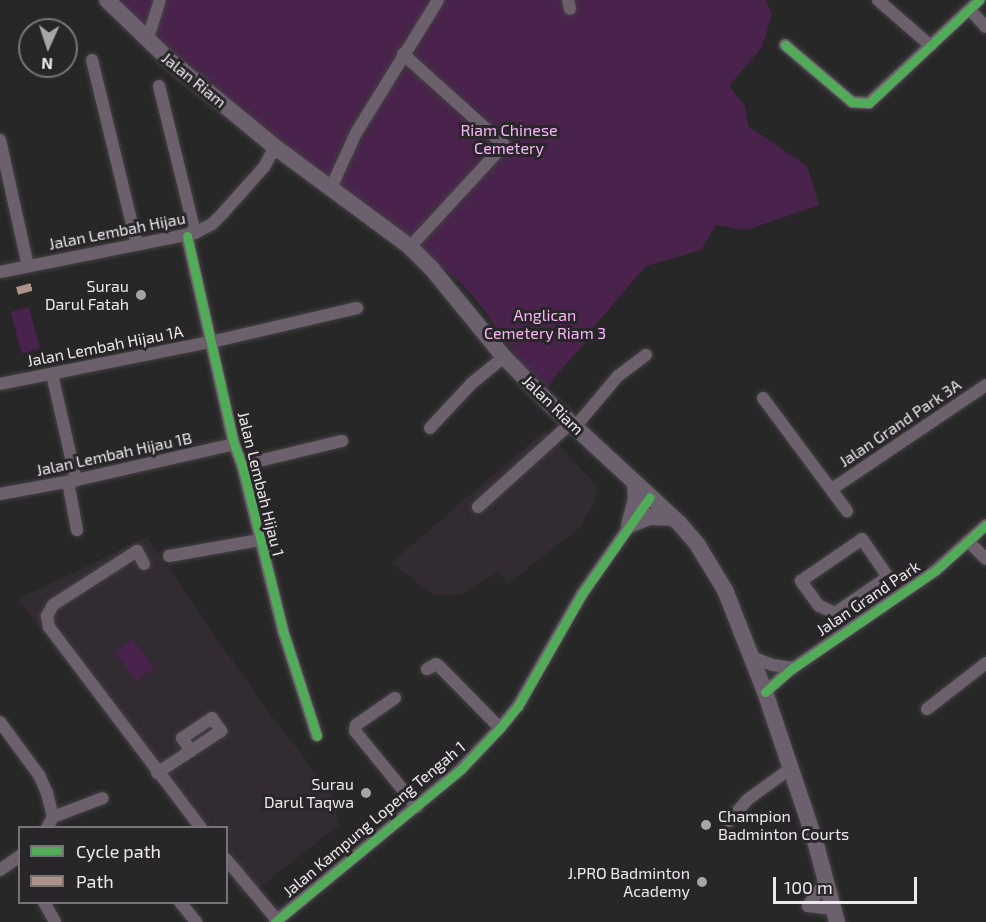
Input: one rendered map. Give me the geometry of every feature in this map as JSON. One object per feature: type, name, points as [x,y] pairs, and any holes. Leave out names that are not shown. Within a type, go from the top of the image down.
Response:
[{"type":"main road","name":"Jalan Riam","points":[[107,0],[147,41],[275,147],[410,247],[439,277],[504,357],[673,518],[711,564],[725,590],[792,768],[836,916]]},
{"type":"main road","points":[[629,525],[636,499],[635,483]]},
{"type":"main road","points":[[629,525],[650,518],[673,518]]},
{"type":"street","points":[[147,41],[160,0]]},
{"type":"street","points":[[331,188],[356,133],[438,0]]},
{"type":"street","points":[[878,0],[931,46]]},
{"type":"street","points":[[785,45],[852,102],[869,103],[979,0]]},
{"type":"street","points":[[970,10],[986,27]]},
{"type":"street","points":[[403,54],[504,145],[410,247]]},
{"type":"street","points":[[92,60],[137,245]]},
{"type":"street","name":"Jalan Lembah Hijau 1","points":[[159,86],[234,444],[242,465],[294,672],[317,736]]},
{"type":"street","points":[[0,140],[28,266]]},
{"type":"street","name":"Jalan Lembah Hijau","points":[[0,272],[191,234],[212,224],[223,213],[264,166],[275,147]]},
{"type":"street","name":"Jalan Lembah Hijau 1A","points":[[0,384],[211,342],[357,308]]},
{"type":"street","points":[[478,507],[573,425],[618,376],[646,355]]},
{"type":"street","points":[[430,428],[472,383],[504,357]]},
{"type":"street","points":[[52,374],[72,481],[77,530]]},
{"type":"street","name":"Jalan Grand Park 3A","points":[[832,489],[986,385]]},
{"type":"street","points":[[763,398],[847,511]]},
{"type":"street","points":[[242,465],[342,441]]},
{"type":"street","name":"Jalan Lembah Hijau 1B","points":[[0,494],[72,481],[234,444]]},
{"type":"street","name":"Jalan Kampung Lopeng Tengah 1","points":[[276,921],[417,807],[461,769],[500,728],[518,706],[582,594],[650,497]]},
{"type":"street","name":"Jalan Grand Park","points":[[765,692],[793,668],[936,570],[986,525]]},
{"type":"street","points":[[862,539],[888,578],[840,610],[836,613],[819,606],[801,580],[862,539]]},
{"type":"street","points":[[169,556],[260,540]]},
{"type":"street","points":[[968,541],[986,559]]},
{"type":"street","points":[[144,564],[137,550],[53,605],[47,616],[49,627],[157,773],[199,826]]},
{"type":"street","points":[[840,610],[852,627]]},
{"type":"street","points":[[750,656],[772,665],[793,668]]},
{"type":"street","points":[[927,709],[986,663]]},
{"type":"street","points":[[427,669],[436,664],[439,666],[500,728]]},
{"type":"street","points":[[395,698],[356,725],[355,731],[417,807]]},
{"type":"street","points":[[2,727],[39,775],[47,793],[50,822],[103,798]]},
{"type":"street","points":[[157,773],[191,751]]},
{"type":"street","points":[[729,821],[747,800],[792,768]]},
{"type":"street","points":[[0,870],[18,857]]},
{"type":"street","points":[[228,861],[276,921]]},
{"type":"street","points":[[826,881],[808,906],[836,916]]},
{"type":"street","points":[[45,904],[55,922]]},
{"type":"street","points":[[181,904],[196,922]]},
{"type":"shaded area","points":[[545,430],[598,487],[593,505],[580,527],[508,584],[498,572],[460,595],[434,595],[391,563]]},
{"type":"shaded area","points":[[147,537],[264,706],[318,776],[331,788],[339,825],[245,899],[228,875],[228,826],[190,826],[18,599]]},
{"type":"green space","name":"Riam Chinese Cemetery","points":[[121,0],[766,0],[772,14],[762,47],[729,86],[745,106],[748,126],[807,166],[819,205],[747,230],[716,225],[701,250],[646,266],[585,337],[587,341],[548,387],[519,361],[482,307],[459,281],[338,184],[206,84],[128,12]]},
{"type":"green space","points":[[29,307],[40,349],[22,353],[11,312]]},
{"type":"green space","points":[[133,639],[154,668],[136,681],[115,652]]},
{"type":"marked path","points":[[17,291],[34,286]]},
{"type":"cycle path","points":[[785,45],[852,102],[869,103],[979,0]]},
{"type":"cycle path","points":[[187,236],[234,444],[242,465],[283,631],[317,736]]},
{"type":"cycle path","points":[[275,922],[461,769],[500,728],[518,706],[582,594],[650,497]]},
{"type":"cycle path","points":[[765,692],[793,668],[936,570],[986,525]]},
{"type":"place","name":"Surau Darul Fatah","points":[[141,295]]},
{"type":"place","name":"Surau Darul Taqwa","points":[[366,793]]},
{"type":"place","name":"Champion Badminton Courts","points":[[706,825]]},
{"type":"place","name":"J.PRO Badminton Academy","points":[[702,882]]},
{"type":"park label","name":"Anglican Cemetery Riam 3","points":[[545,324]]}]
